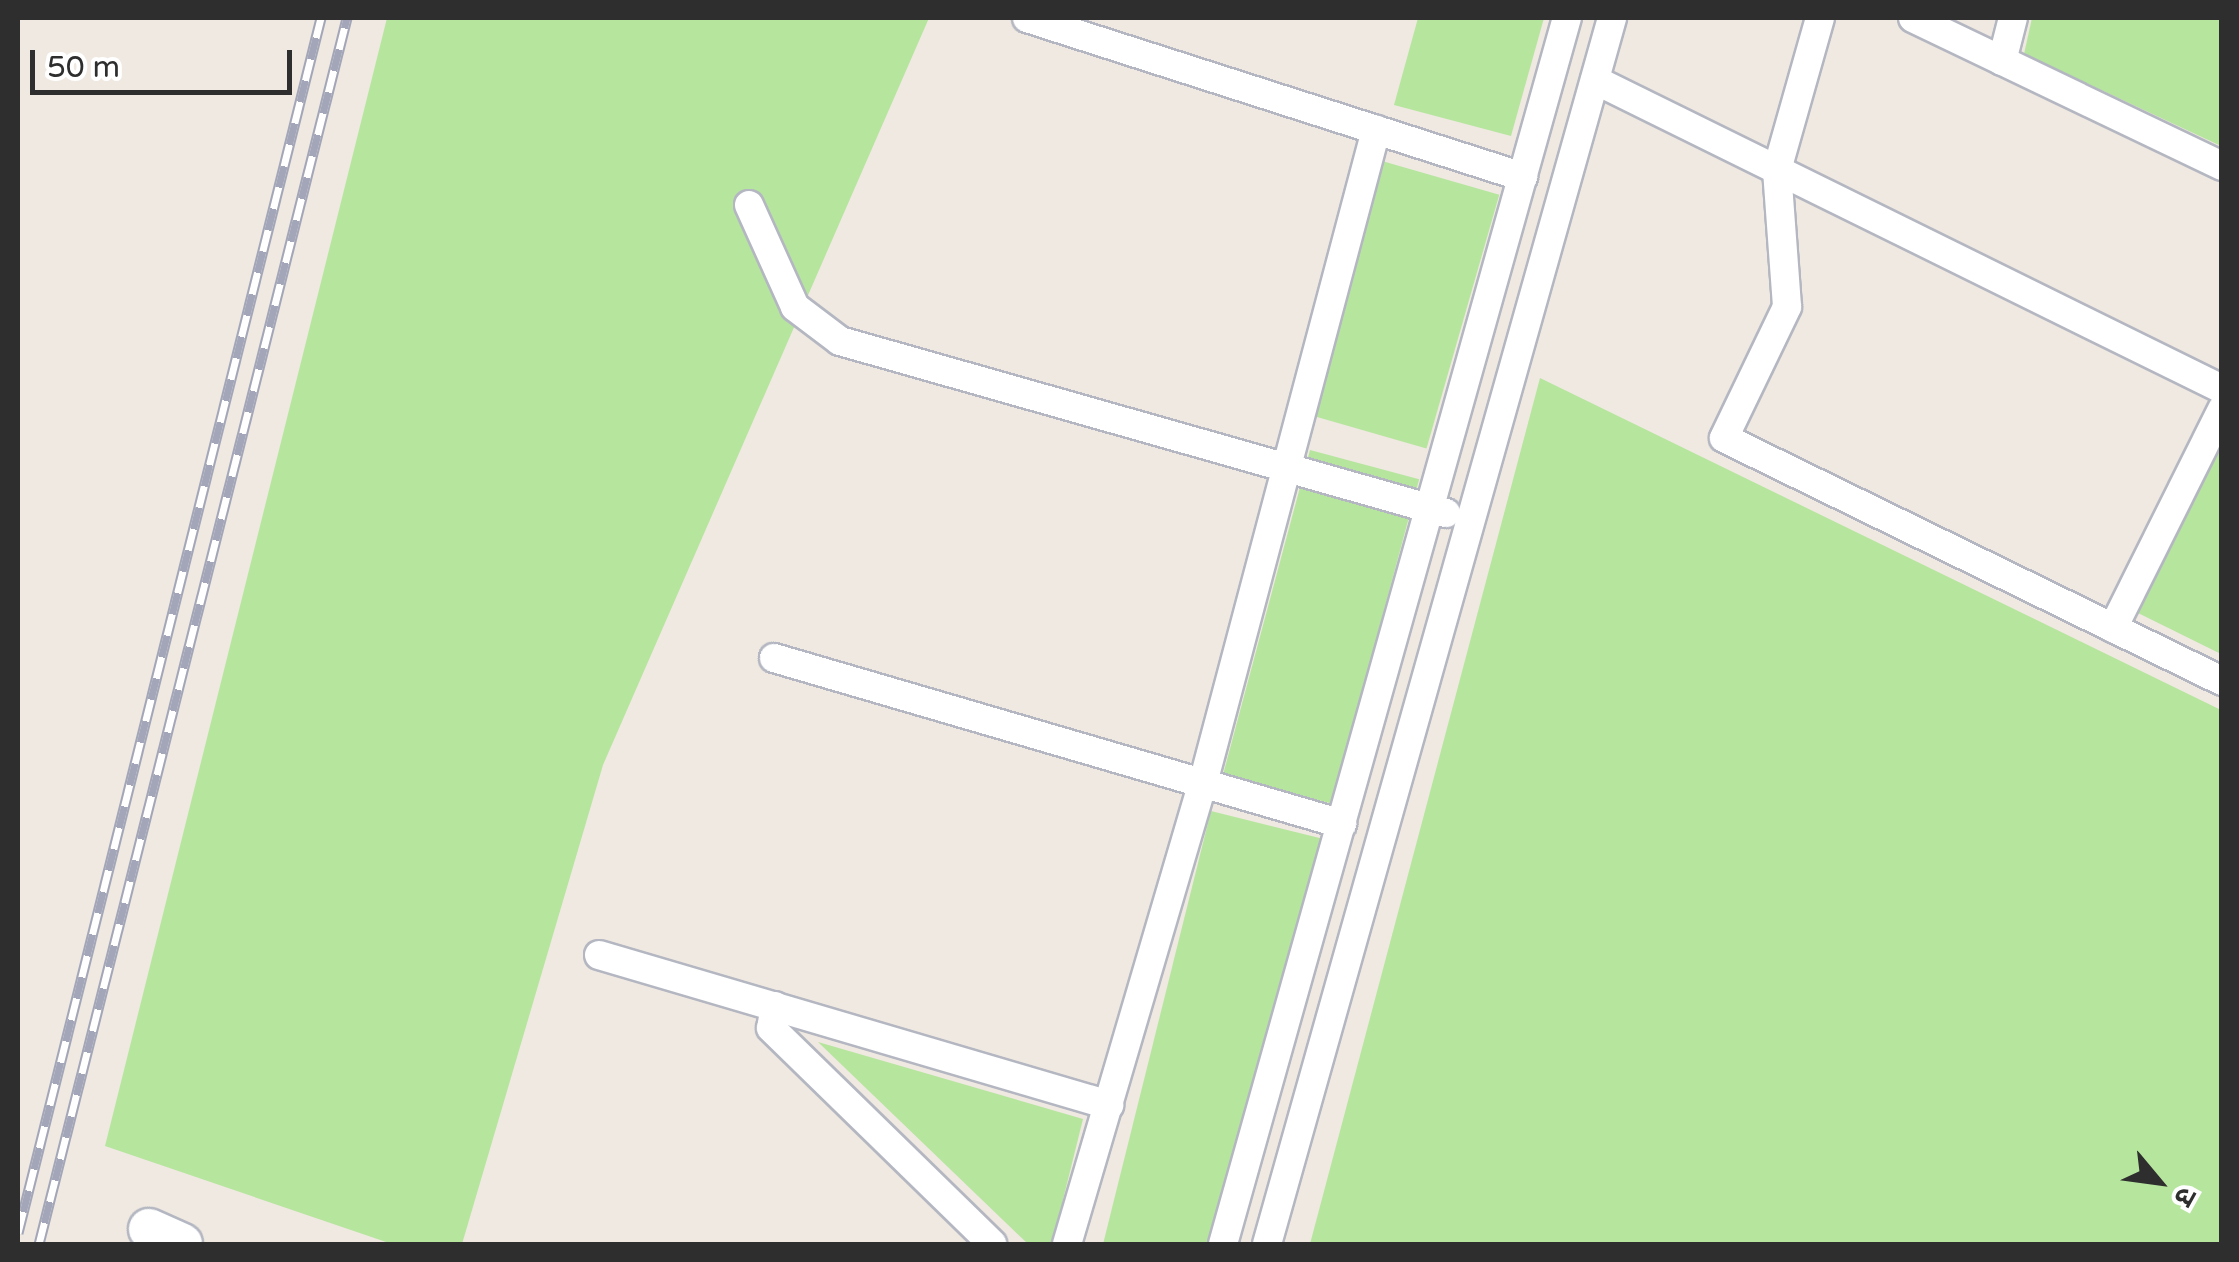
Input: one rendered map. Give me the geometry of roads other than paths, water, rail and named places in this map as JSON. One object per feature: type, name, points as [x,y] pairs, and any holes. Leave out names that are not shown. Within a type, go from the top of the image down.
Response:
[{"type":"street","points":[[1027,18],[1523,177]]},
{"type":"street","points":[[1223,1244],[1567,18]]},
{"type":"street","points":[[1267,1244],[1612,18]]},
{"type":"street","points":[[1820,18],[1777,170],[1787,308],[1724,438],[2222,681]]},
{"type":"street","points":[[1912,18],[2222,166]]},
{"type":"street","points":[[2002,60],[2013,18]]},
{"type":"street","points":[[1594,80],[2222,388]]},
{"type":"street","points":[[1067,1244],[1203,783],[1376,130]]},
{"type":"street","points":[[749,205],[795,306],[840,341],[1470,520]]},
{"type":"street","points":[[2113,628],[2222,409]]},
{"type":"street","points":[[774,658],[1342,824]]},
{"type":"street","points":[[599,954],[1108,1105]]},
{"type":"street","points":[[776,1006],[771,1028],[992,1244]]},
{"type":"railway","points":[[18,1233],[321,18]]},
{"type":"railway","points":[[39,1244],[347,18]]}]
